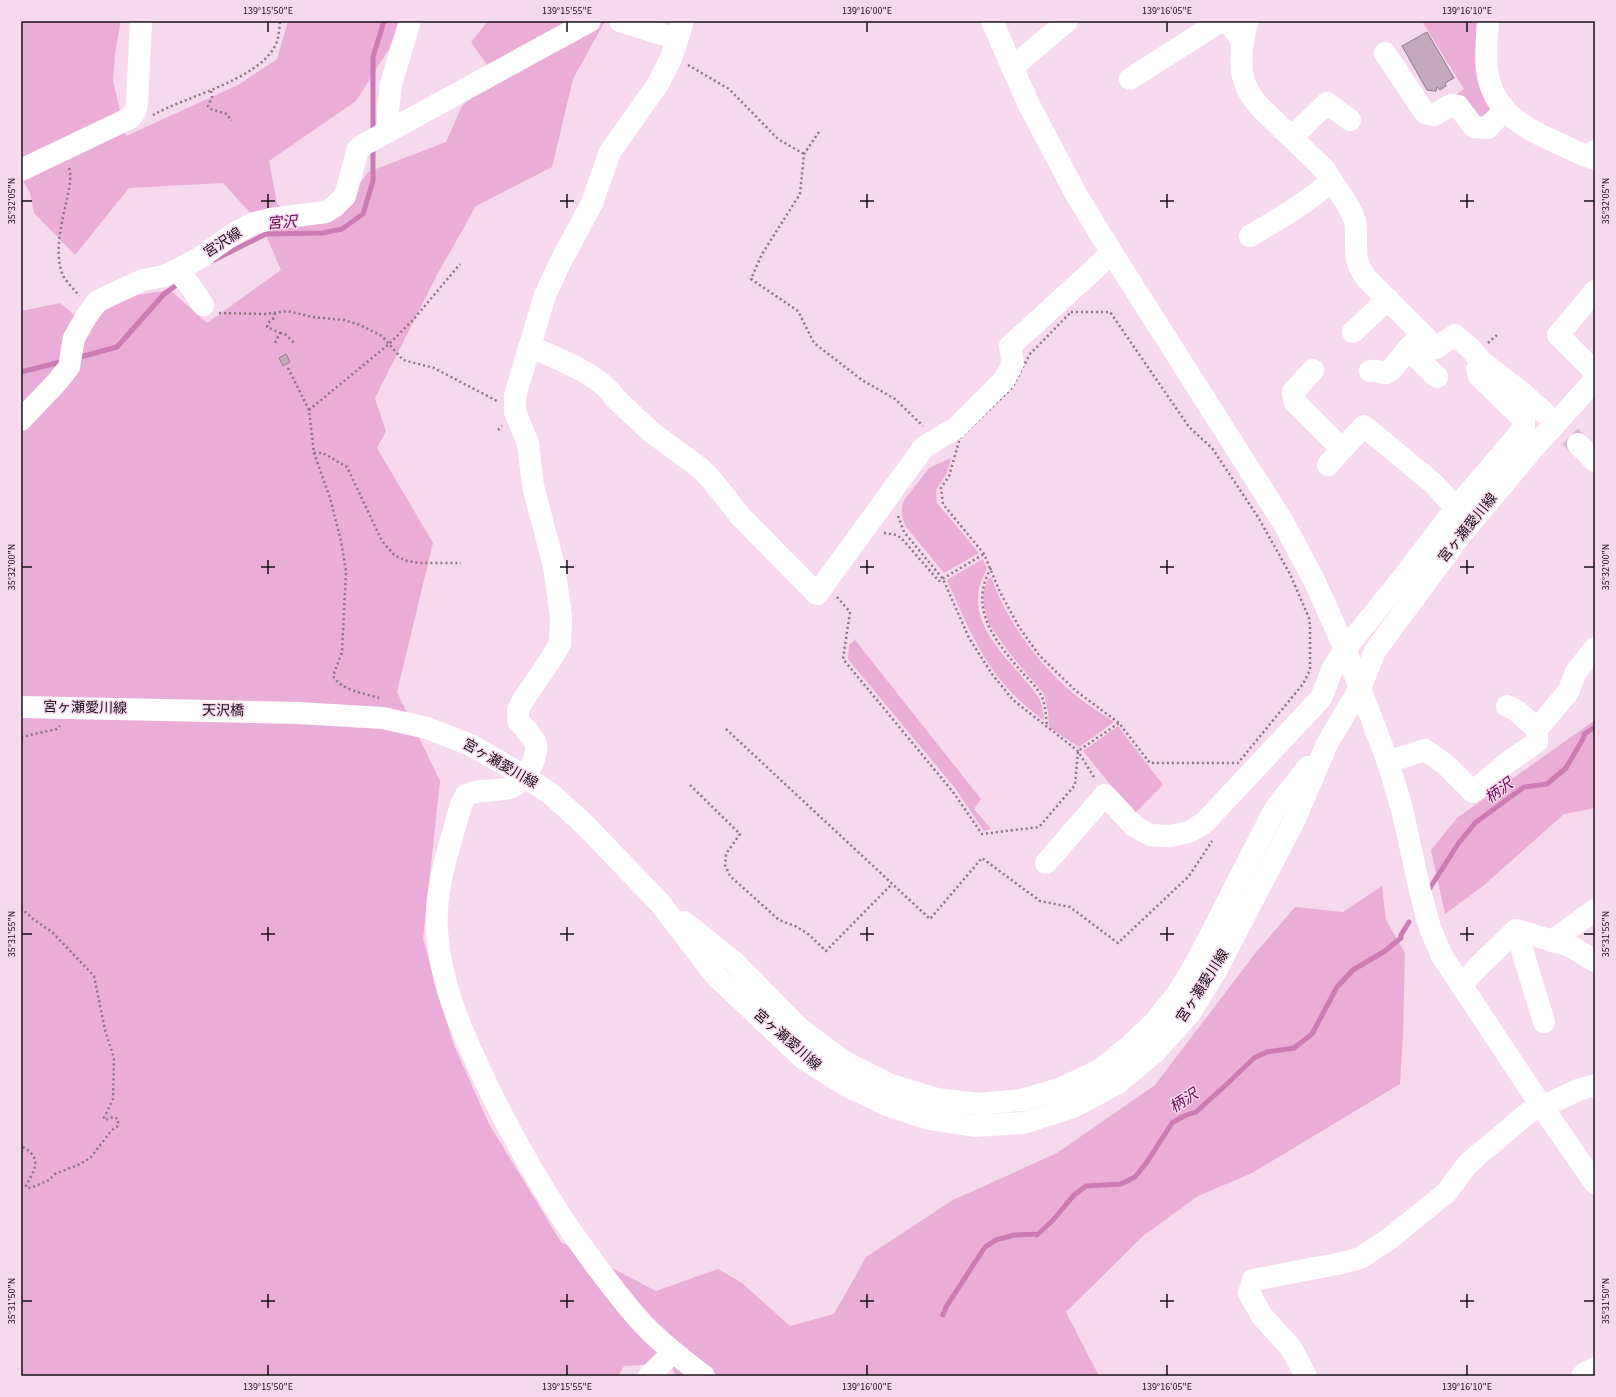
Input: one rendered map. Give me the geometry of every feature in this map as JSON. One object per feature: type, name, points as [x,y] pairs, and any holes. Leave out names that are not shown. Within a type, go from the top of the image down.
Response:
[{"type":"street","points":[[21,170],[130,118],[135,112],[137,104],[141,21]]},
{"type":"street","points":[[388,131],[388,110],[391,84],[410,21]]},
{"type":"street","name":"宮沢線","points":[[21,420],[69,367],[74,338],[97,302],[143,280],[164,276],[201,258],[234,233],[254,223],[271,219],[326,212],[334,207],[345,196],[358,150],[365,144],[590,21]]},
{"type":"street","points":[[620,21],[677,39],[658,84],[610,152],[592,203],[561,261],[545,295],[515,396],[515,412],[528,443],[533,486],[554,566],[561,617],[560,644],[518,710],[518,720],[534,740],[536,748],[533,760],[524,776],[512,786],[496,791],[480,791],[466,795],[461,805],[437,905],[437,931],[442,973],[472,1054],[504,1120],[550,1201],[616,1292],[644,1324],[673,1352],[704,1376]]},
{"type":"street","points":[[992,21],[1028,103],[1076,194],[1283,522],[1315,582],[1346,649],[1388,762],[1402,809],[1421,895],[1430,928],[1442,956],[1595,1183]]},
{"type":"street","points":[[1012,68],[1067,21]]},
{"type":"street","points":[[1488,21],[1487,70],[1496,96],[1504,110],[1528,130],[1582,156],[1594,156]]},
{"type":"street","points":[[1137,69],[1197,28],[1219,22],[1230,24],[1245,31],[1241,68],[1245,86],[1252,98],[1325,170],[1331,181],[1338,188],[1356,223],[1356,258],[1359,268],[1366,278],[1388,300],[1415,340],[1436,348],[1455,335],[1471,349],[1481,361],[1521,392],[1546,414]]},
{"type":"street","points":[[1385,53],[1425,113],[1434,115],[1451,105],[1458,106],[1474,127],[1488,128],[1504,110]]},
{"type":"street","points":[[1292,137],[1327,103],[1350,120]]},
{"type":"street","points":[[1256,226],[1321,191],[1331,181]]},
{"type":"street","points":[[529,346],[594,378],[612,393],[614,398],[651,432],[700,468],[711,478],[741,517],[817,594],[924,447],[943,446],[956,428],[1004,380],[1013,363],[1010,346],[1112,253]]},
{"type":"street","points":[[177,270],[203,305]]},
{"type":"street","points":[[1586,295],[1558,335],[1595,372]]},
{"type":"street","points":[[1353,332],[1388,300]]},
{"type":"street","points":[[1370,371],[1374,370],[1380,373],[1386,373],[1391,370],[1415,340]]},
{"type":"street","points":[[1415,340],[1411,352],[1437,377]]},
{"type":"street","points":[[1046,863],[1105,795],[1134,826],[1150,835],[1170,836],[1189,832],[1204,823],[1321,698],[1332,670],[1346,649],[1456,508],[1533,434],[1524,420],[1479,376],[1477,369],[1481,361]]},
{"type":"street","points":[[1304,375],[1293,392],[1294,401],[1342,449]]},
{"type":"street","name":"宮ヶ瀬愛川線","points":[[298,712],[383,718],[427,728],[473,746],[551,794],[583,823],[660,903],[716,976],[804,1058],[845,1085],[886,1105],[930,1119],[975,1126],[1022,1123],[1073,1107],[1118,1083],[1156,1051],[1190,1013],[1217,969],[1295,819],[1327,744],[1360,688],[1375,651],[1533,434],[1595,380]]},
{"type":"street","name":"宮ヶ瀬愛川線","points":[[1360,688],[1386,657],[1468,550],[1595,398]]},
{"type":"street","points":[[1328,465],[1364,426],[1406,451],[1456,508]]},
{"type":"street","points":[[1578,444],[1595,461]]},
{"type":"street","points":[[1388,762],[1425,750],[1445,764],[1473,792],[1508,762],[1537,742],[1537,729],[1568,692],[1576,672],[1595,648]]},
{"type":"street","points":[[1507,706],[1517,712],[1537,729]]},
{"type":"street","name":"宮ヶ瀬愛川線","points":[[21,707],[149,709]]},
{"type":"street","name":"天沢橋","points":[[149,709],[298,712]]},
{"type":"street","points":[[1552,941],[1595,910]]},
{"type":"street","points":[[1461,985],[1516,930]]},
{"type":"street","points":[[1516,930],[1570,946],[1595,961]]},
{"type":"street","points":[[1516,930],[1544,1022]]},
{"type":"street","points":[[1306,1376],[1291,1348],[1262,1316],[1255,1305],[1249,1293],[1253,1280],[1342,1264],[1360,1258],[1389,1239],[1446,1194],[1467,1165],[1541,1105],[1578,1090],[1595,1085]]},
{"type":"street","points":[[649,1376],[673,1352]]},
{"type":"street","points":[[1582,1376],[1585,1372],[1595,1368]]},
{"type":"path","points":[[135,112],[152,116],[174,104],[211,91],[241,76],[269,55],[278,38],[280,21]]},
{"type":"path","points":[[677,39],[683,62],[729,89],[778,139],[804,154]]},
{"type":"path","points":[[211,91],[212,97],[208,106],[210,109],[227,114],[231,121]]},
{"type":"path","points":[[819,132],[804,154],[800,194],[762,254],[751,279],[798,311],[814,343],[862,380],[895,398],[943,446],[956,452]]},
{"type":"path","points":[[61,151],[68,162],[70,172],[68,193],[59,234],[62,274],[84,301],[93,308]]},
{"type":"path","points":[[309,410],[389,344],[413,320],[460,264]]},
{"type":"path","points":[[203,305],[212,313],[239,314],[275,313],[288,311],[312,317],[344,320],[360,325],[382,336],[403,360],[434,368],[506,406],[515,408]]},
{"type":"path","points":[[1071,312],[1110,312],[1189,427],[1212,448],[1258,517],[1290,574],[1309,618],[1310,670],[1303,684],[1238,763],[1150,763],[1119,723],[1076,691],[1039,656],[1019,627],[1000,592],[984,554],[943,504],[941,488],[949,476],[960,438],[1012,388],[1030,354],[1071,312]]},
{"type":"path","points":[[275,313],[273,319],[268,323],[267,328],[285,334],[294,343]]},
{"type":"path","points":[[276,345],[275,343],[280,333]]},
{"type":"path","points":[[288,368],[309,410],[314,453],[330,498],[341,541],[346,571],[342,652],[333,676],[337,683],[343,687],[381,698]]},
{"type":"path","points":[[314,453],[324,453],[347,467],[382,541],[394,555],[407,561],[420,563],[461,562]]},
{"type":"path","points":[[897,509],[899,520],[904,532],[943,579],[969,638],[992,674],[1013,700],[1078,751],[1105,795]]},
{"type":"path","points":[[878,534],[885,533],[897,535],[939,581],[984,554]]},
{"type":"path","points":[[991,568],[985,579],[981,592],[982,608],[987,625],[1008,656],[1042,696],[1046,712],[1047,728]]},
{"type":"path","points":[[833,593],[850,612],[843,660],[953,792],[982,834],[1039,827],[1075,785],[1078,751]]},
{"type":"path","points":[[1078,751],[1119,723]]},
{"type":"path","points":[[726,729],[930,919],[982,858],[1040,901],[1070,907],[1118,943],[1188,876],[1213,839]]},
{"type":"path","points":[[690,785],[740,834],[726,854],[725,865],[730,876],[779,920],[795,926],[807,933],[826,951],[892,884]]},
{"type":"path","points":[[21,908],[33,919],[52,932],[94,976],[105,1030],[114,1058],[113,1099],[104,1118],[105,1120],[113,1117],[118,1119],[118,1126],[112,1130],[90,1158],[80,1164],[55,1174],[49,1180],[31,1188],[27,1188],[26,1186],[36,1168],[31,1152],[23,1148],[21,1145]]},
{"type":"shaded area","points":[[21,21],[121,21],[115,53],[113,81],[126,136],[238,85],[277,59],[288,21],[400,21],[389,49],[356,101],[269,161],[277,203],[300,227],[333,221],[368,172],[446,142],[462,106],[495,76],[471,42],[488,21],[605,21],[573,79],[552,167],[476,206],[437,275],[375,398],[386,431],[377,448],[433,543],[397,692],[440,781],[423,939],[453,1043],[489,1124],[561,1242],[656,1291],[718,1269],[742,1283],[790,1326],[834,1314],[866,1257],[953,1200],[1057,1153],[1155,1085],[1257,951],[1295,907],[1343,912],[1382,886],[1386,920],[1405,953],[1400,1084],[1252,1173],[1198,1196],[1143,1236],[1066,1312],[1099,1376],[676,1376],[670,1363],[624,1366],[618,1376],[21,1376],[21,311],[60,303],[86,325],[104,311],[137,295],[170,290],[207,323],[281,270],[262,226],[223,183],[129,188],[75,255],[34,213],[30,193],[21,177]]},
{"type":"shaded area","points":[[1428,21],[1483,21],[1496,105],[1480,118],[1475,118],[1457,94],[1464,89],[1423,23]]},
{"type":"shaded area","points":[[951,458],[947,473],[936,490],[937,503],[979,553],[944,573],[905,525],[902,516],[902,509],[903,502],[929,468]]},
{"type":"shaded area","points":[[983,559],[987,569],[980,585],[978,600],[980,614],[985,628],[1002,654],[1038,697],[1041,702],[1044,718],[1043,720],[1005,686],[987,662],[974,639],[947,580]]},
{"type":"shaded area","points":[[991,577],[1015,626],[1036,656],[1074,694],[1114,722],[1079,747],[1049,727],[1048,712],[1044,694],[1010,654],[989,624],[984,608],[983,592],[988,579]]},
{"type":"shaded area","points":[[855,640],[981,799],[974,809],[991,829],[984,831],[955,788],[848,659],[849,645]]},
{"type":"shaded area","points":[[1595,720],[1595,808],[1564,814],[1483,886],[1445,914],[1431,850],[1457,818]]},
{"type":"shaded area","points":[[1118,726],[1163,785],[1134,814],[1083,751]]},
{"type":"building","points":[[1427,32],[1454,78],[1445,83],[1446,86],[1440,90],[1437,87],[1436,91],[1427,90],[1402,46]]},
{"type":"building","points":[[286,354],[290,362],[283,366],[279,358]]},
{"type":"waterway","name":"宮沢","points":[[373,133],[373,57],[384,21]]},
{"type":"waterway","name":"宮沢","points":[[214,260],[266,234],[322,233],[342,229],[363,214],[373,181],[373,145]]},
{"type":"waterway","name":"宮沢","points":[[76,358],[117,347],[164,294],[181,282]]},
{"type":"waterway","name":"宮沢","points":[[21,372],[65,361]]},
{"type":"waterway","name":"柄沢","points":[[1428,891],[1458,844],[1475,823],[1524,787],[1547,784],[1566,768],[1584,737],[1584,734],[1595,727]]},
{"type":"waterway","name":"柄沢","points":[[943,1315],[946,1307],[985,1247],[996,1240],[1014,1235],[1038,1234],[1037,1235],[1053,1220],[1074,1195],[1086,1186],[1121,1184],[1135,1177],[1147,1162],[1172,1123],[1184,1116],[1196,1112],[1254,1058],[1267,1052],[1294,1048],[1312,1034],[1337,987],[1353,970],[1385,951],[1401,938],[1401,935],[1409,922]]},
{"type":"tunnel","points":[[1546,414],[1578,444]]}]
